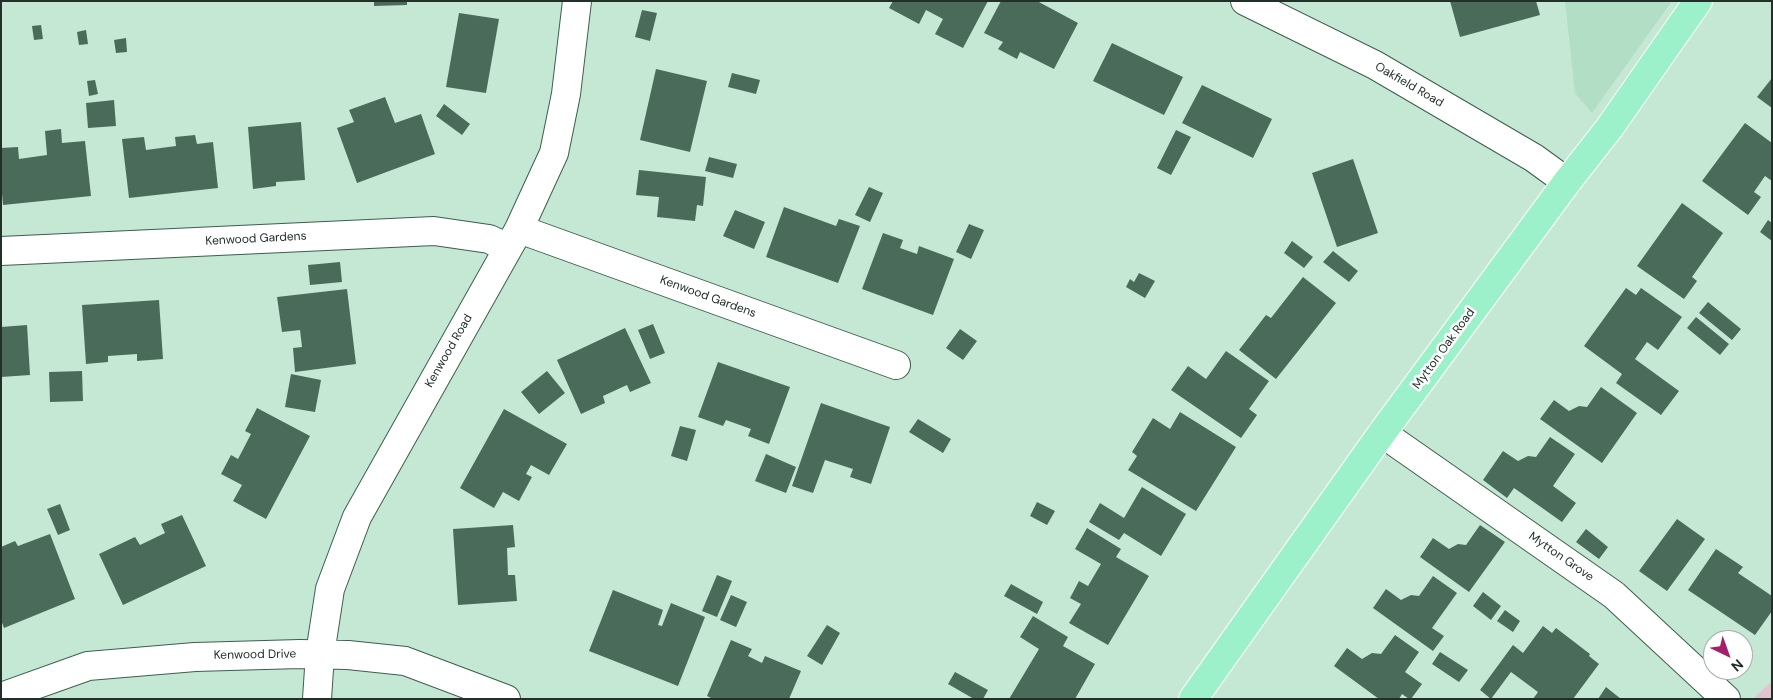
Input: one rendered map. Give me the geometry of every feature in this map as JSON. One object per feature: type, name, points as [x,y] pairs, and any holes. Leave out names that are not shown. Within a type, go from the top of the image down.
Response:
[{"type":"main road","name":"Mytton Oak Road","points":[[1193,699],[1382,433],[1567,182],[1610,127],[1698,1]]},
{"type":"street","name":"Kenwood Road","points":[[317,699],[320,654],[330,589],[357,517],[514,239],[554,153],[566,94],[577,1]]},
{"type":"street","name":"Oakfield Road","points":[[1245,1],[1375,65],[1534,158],[1567,182]]},
{"type":"street","name":"Kenwood Gardens","points":[[1,251],[434,231],[489,239],[514,239],[896,365]]},
{"type":"street","name":"Mytton Grove","points":[[1382,433],[1614,595],[1726,699]]},
{"type":"street","name":"Kenwood Drive","points":[[1,697],[88,666],[195,656],[320,654],[405,661],[506,699]]},
{"type":"shaded area","points":[[1565,1],[1672,1],[1592,113],[1575,93]]},
{"type":"shaded area","points":[[1772,681],[1772,699],[1756,699],[1755,697]]},
{"type":"building","points":[[374,1],[407,1],[407,5],[374,6]]},
{"type":"building","points":[[893,1],[988,1],[963,48],[935,34],[943,19],[926,10],[919,24],[889,8]]},
{"type":"building","points":[[1001,1],[1037,1],[1078,23],[1054,69],[1020,52],[1017,59],[998,49],[1003,42],[984,33]]},
{"type":"building","points":[[1450,1],[1536,1],[1540,15],[1460,37]]},
{"type":"building","points":[[642,10],[657,13],[650,41],[635,37]]},
{"type":"building","points":[[459,13],[499,19],[486,93],[446,87]]},
{"type":"building","points":[[41,25],[43,39],[34,40],[32,26]]},
{"type":"building","points":[[86,30],[88,44],[79,45],[77,32]]},
{"type":"building","points":[[126,38],[127,52],[116,53],[114,40]]},
{"type":"building","points":[[1112,43],[1183,77],[1164,115],[1093,81]]},
{"type":"building","points":[[656,69],[707,81],[690,152],[640,140]]},
{"type":"building","points":[[732,73],[760,80],[756,94],[728,87]]},
{"type":"building","points":[[1772,78],[1772,108],[1757,97]]},
{"type":"building","points":[[95,80],[98,94],[89,96],[87,81]]},
{"type":"building","points":[[1202,85],[1272,119],[1253,158],[1182,123]]},
{"type":"building","points":[[385,97],[395,123],[421,114],[435,154],[357,183],[337,128],[354,122],[349,110]]},
{"type":"building","points":[[114,100],[116,126],[88,128],[86,103]]},
{"type":"building","points":[[444,104],[470,124],[462,135],[436,116]]},
{"type":"building","points":[[301,122],[305,180],[276,182],[276,186],[253,189],[248,127]]},
{"type":"building","points":[[1745,123],[1772,143],[1772,181],[1765,176],[1754,192],[1761,197],[1748,215],[1702,181]]},
{"type":"building","points":[[61,129],[62,143],[85,141],[91,196],[3,205],[1,148],[18,147],[19,159],[47,155],[45,131]]},
{"type":"building","points":[[1176,130],[1191,137],[1171,175],[1157,168]]},
{"type":"building","points":[[195,135],[197,144],[213,142],[218,188],[129,198],[122,139],[144,137],[146,150],[176,146],[175,137]]},
{"type":"building","points":[[709,157],[737,164],[733,178],[705,171]]},
{"type":"building","points":[[1353,159],[1378,233],[1337,247],[1312,173]]},
{"type":"building","points":[[639,170],[706,177],[703,206],[697,205],[695,221],[657,217],[659,197],[636,195]]},
{"type":"building","points":[[869,187],[883,193],[870,222],[855,215]]},
{"type":"building","points":[[1682,203],[1723,233],[1692,277],[1697,281],[1684,299],[1637,266]]},
{"type":"building","points":[[784,207],[836,226],[839,219],[860,226],[838,283],[766,257]]},
{"type":"building","points":[[735,210],[765,222],[754,249],[723,236]]},
{"type":"building","points":[[1768,220],[1772,223],[1772,241],[1760,232]]},
{"type":"building","points":[[969,224],[984,230],[971,259],[956,252]]},
{"type":"building","points":[[883,233],[903,240],[900,248],[917,254],[919,246],[954,259],[933,315],[862,289]]},
{"type":"building","points":[[1292,241],[1313,257],[1304,268],[1284,253]]},
{"type":"building","points":[[1333,251],[1358,271],[1349,282],[1323,262]]},
{"type":"building","points":[[340,262],[342,282],[310,285],[308,265]]},
{"type":"building","points":[[1139,273],[1155,281],[1145,298],[1126,287],[1130,279],[1134,282]]},
{"type":"building","points":[[1303,277],[1336,303],[1276,379],[1239,350],[1266,315],[1271,318]]},
{"type":"building","points":[[1626,288],[1636,295],[1641,288],[1682,317],[1658,350],[1647,342],[1635,359],[1679,391],[1661,415],[1616,383],[1622,374],[1584,346]]},
{"type":"building","points":[[347,289],[356,364],[295,372],[293,348],[302,347],[300,330],[282,332],[277,297]]},
{"type":"building","points":[[159,300],[163,359],[137,361],[137,354],[108,356],[108,362],[86,364],[82,305]]},
{"type":"building","points":[[1708,302],[1741,329],[1732,340],[1699,313]]},
{"type":"building","points":[[1696,317],[1729,344],[1720,355],[1687,328]]},
{"type":"building","points":[[653,324],[665,353],[650,359],[638,330]]},
{"type":"building","points":[[27,325],[30,375],[1,377],[1,327]]},
{"type":"building","points":[[625,328],[651,383],[630,392],[627,385],[603,396],[605,403],[581,414],[557,360]]},
{"type":"building","points":[[960,329],[977,341],[963,360],[946,348]]},
{"type":"building","points":[[1226,351],[1269,381],[1249,409],[1257,415],[1241,438],[1171,390],[1188,366],[1206,379]]},
{"type":"building","points":[[718,362],[790,387],[769,444],[748,436],[751,429],[726,420],[723,426],[698,417]]},
{"type":"building","points":[[82,371],[83,401],[50,402],[49,372]]},
{"type":"building","points":[[547,371],[565,393],[539,414],[521,392]]},
{"type":"building","points":[[291,374],[321,380],[315,412],[285,407]]},
{"type":"building","points":[[1601,387],[1637,413],[1602,463],[1540,419],[1554,400],[1569,411],[1579,406],[1587,407]]},
{"type":"building","points":[[821,403],[890,427],[871,484],[850,477],[853,469],[825,460],[813,493],[792,486]]},
{"type":"building","points":[[257,408],[310,436],[266,519],[233,501],[242,485],[221,474],[231,455],[238,459],[251,434],[245,431]]},
{"type":"building","points":[[504,409],[567,444],[549,475],[531,465],[526,474],[532,477],[519,501],[503,492],[494,508],[460,488]]},
{"type":"building","points":[[1180,412],[1236,447],[1196,511],[1128,470],[1137,456],[1132,452],[1153,418],[1170,429]]},
{"type":"building","points":[[918,419],[951,439],[943,453],[909,432]]},
{"type":"building","points":[[680,426],[696,430],[687,461],[671,456]]},
{"type":"building","points":[[1550,437],[1575,454],[1553,486],[1576,503],[1562,522],[1514,488],[1507,498],[1483,480],[1503,451],[1518,461],[1528,456],[1536,457]]},
{"type":"building","points":[[766,454],[796,467],[786,493],[755,481]]},
{"type":"building","points":[[1142,487],[1186,514],[1161,556],[1124,533],[1119,540],[1089,522],[1100,503],[1124,518]]},
{"type":"building","points":[[1037,502],[1055,511],[1047,525],[1030,516]]},
{"type":"building","points":[[60,504],[70,530],[58,535],[47,509]]},
{"type":"building","points":[[182,515],[206,566],[123,605],[99,554],[135,537],[140,545],[165,533],[161,524]]},
{"type":"building","points":[[1677,519],[1705,539],[1667,591],[1639,571]]},
{"type":"building","points":[[513,525],[515,547],[507,548],[508,575],[515,575],[517,601],[458,605],[453,529]]},
{"type":"building","points":[[1480,525],[1505,542],[1469,592],[1420,557],[1433,538],[1449,549],[1458,544],[1466,545]]},
{"type":"building","points":[[1087,528],[1121,549],[1116,557],[1149,576],[1108,645],[1069,623],[1081,604],[1070,598],[1079,581],[1088,586],[1101,564],[1075,549]]},
{"type":"building","points":[[1586,529],[1608,547],[1599,559],[1576,542]]},
{"type":"building","points":[[50,534],[75,599],[4,628],[1,620],[1,547],[15,541],[18,546]]},
{"type":"building","points":[[1716,549],[1743,567],[1738,573],[1772,596],[1772,611],[1755,635],[1753,630],[1748,630],[1688,590]]},
{"type":"building","points":[[717,575],[732,581],[717,617],[702,611]]},
{"type":"building","points":[[1433,576],[1457,593],[1432,628],[1444,636],[1433,651],[1373,608],[1386,589],[1401,600],[1411,595],[1419,596]]},
{"type":"building","points":[[1011,584],[1043,602],[1037,614],[1004,596]]},
{"type":"building","points":[[613,590],[663,610],[658,625],[662,626],[671,603],[705,617],[678,686],[589,651]]},
{"type":"building","points":[[1483,592],[1501,606],[1491,620],[1473,606]]},
{"type":"building","points":[[731,595],[747,602],[736,627],[720,620]]},
{"type":"building","points":[[1505,610],[1520,621],[1513,632],[1497,621]]},
{"type":"building","points":[[1033,616],[1068,637],[1063,646],[1095,664],[1075,699],[1009,699],[1039,649],[1020,637]]},
{"type":"building","points":[[827,625],[840,633],[822,665],[807,656]]},
{"type":"building","points":[[1543,626],[1552,633],[1556,628],[1590,654],[1589,656],[1599,664],[1573,699],[1533,699],[1538,692],[1511,672],[1491,699],[1480,690],[1513,645],[1523,653]]},
{"type":"building","points":[[1395,635],[1419,652],[1405,672],[1422,684],[1411,699],[1402,694],[1399,699],[1379,699],[1334,666],[1347,648],[1362,659],[1372,653],[1381,654]]},
{"type":"building","points":[[731,640],[752,649],[748,656],[762,663],[765,656],[801,671],[789,699],[713,699],[707,696]]},
{"type":"building","points":[[1440,652],[1468,670],[1459,682],[1432,664]]},
{"type":"building","points":[[955,672],[988,690],[983,699],[974,699],[948,684]]},
{"type":"building","points":[[1606,687],[1621,699],[1598,699]]}]
